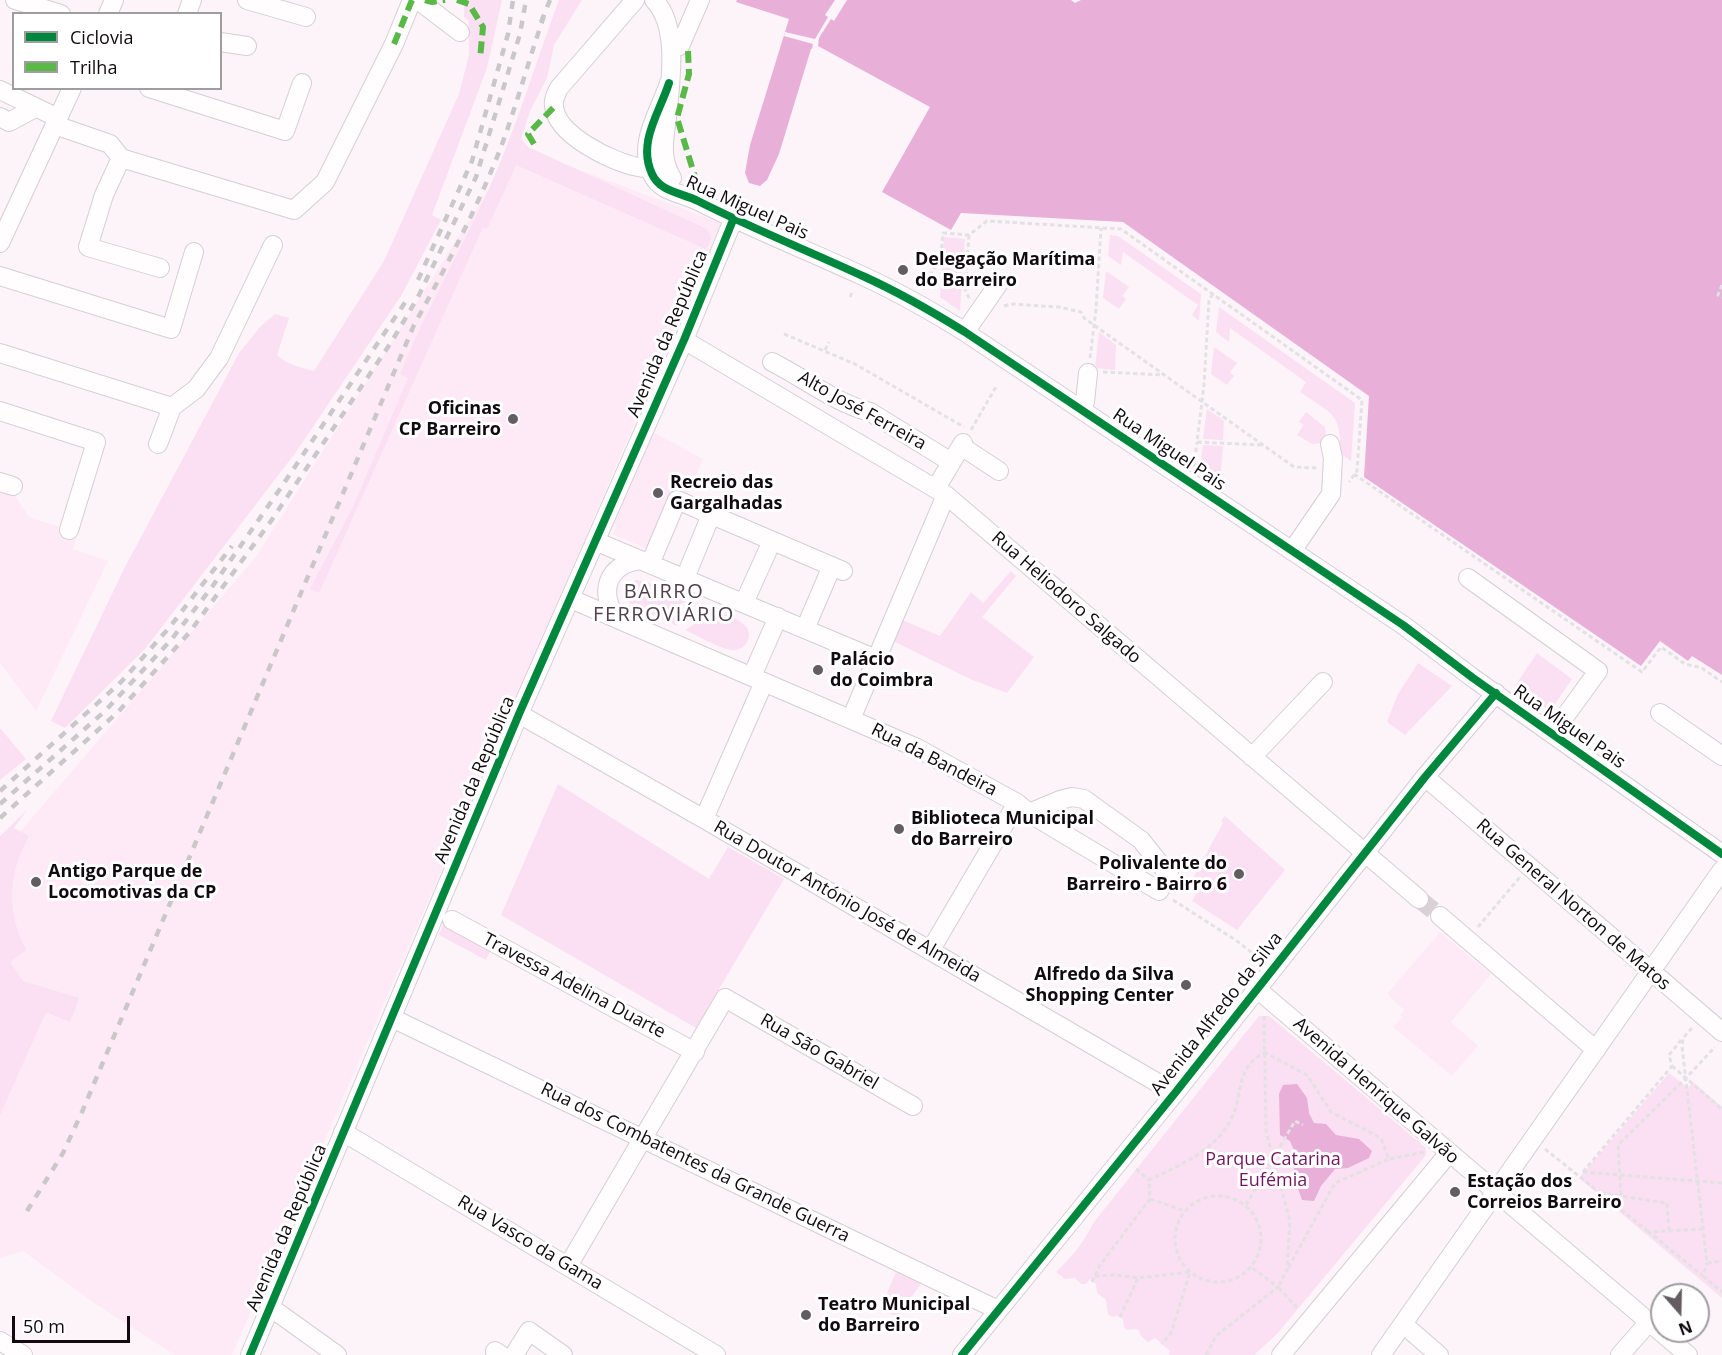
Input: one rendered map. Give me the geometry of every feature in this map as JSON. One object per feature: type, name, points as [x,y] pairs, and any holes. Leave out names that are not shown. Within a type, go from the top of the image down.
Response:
[{"type":"street","points":[[15,0],[54,12]]},
{"type":"street","points":[[247,0],[306,17]]},
{"type":"street","points":[[0,90],[56,121],[110,144],[120,158],[294,210],[325,182],[394,44],[412,0]]},
{"type":"street","points":[[418,0],[460,32]]},
{"type":"street","points":[[635,0],[559,88],[554,97],[554,107],[563,125],[595,151],[627,165],[658,168]]},
{"type":"street","name":"Rua Miguel Pais","points":[[654,0],[669,28],[671,57],[663,150],[658,168],[695,200],[733,220],[865,277],[925,307],[965,332],[1403,625],[1722,854]]},
{"type":"street","points":[[680,46],[700,0]]},
{"type":"street","points":[[222,42],[247,46]]},
{"type":"street","points":[[155,90],[285,131],[302,83]]},
{"type":"street","points":[[1,237],[71,90]]},
{"type":"street","points":[[0,117],[9,122],[35,108]]},
{"type":"street","points":[[120,158],[104,195],[88,247],[160,268]]},
{"type":"street","name":"Avenida da República","points":[[250,1355],[519,714],[684,339],[733,220]]},
{"type":"street","points":[[158,444],[172,407],[196,389],[219,358],[273,245]]},
{"type":"street","points":[[0,276],[171,329],[194,252]]},
{"type":"street","points":[[965,332],[999,283]]},
{"type":"street","name":"Rua Heliodoro Salgado","points":[[684,339],[941,491],[1419,899]]},
{"type":"street","points":[[0,352],[172,407]]},
{"type":"street","name":"Alto José Ferreira","points":[[772,362],[836,397],[870,412],[951,462]]},
{"type":"street","points":[[1081,409],[1085,402],[1090,371]]},
{"type":"street","points":[[0,411],[96,442],[69,530]]},
{"type":"street","points":[[851,719],[951,462],[965,440],[999,471]]},
{"type":"street","points":[[1292,551],[1331,494],[1333,458],[1330,444]]},
{"type":"street","points":[[646,562],[677,500],[837,569],[805,629]]},
{"type":"street","points":[[685,578],[711,515]]},
{"type":"street","points":[[595,541],[876,659]]},
{"type":"street","points":[[744,603],[772,541]]},
{"type":"street","points":[[617,619],[608,602],[606,591],[609,580],[622,565],[631,561],[646,562]]},
{"type":"street","points":[[1468,578],[1598,671],[1553,733]]},
{"type":"street","name":"Rua da Bandeira","points":[[571,599],[917,748],[1023,808],[1159,891]]},
{"type":"street","points":[[704,819],[758,679],[778,617]]},
{"type":"street","points":[[1252,757],[1323,682]]},
{"type":"street","name":"Avenida Alfredo da Silva","points":[[962,1355],[1175,1093],[1425,777],[1496,693]]},
{"type":"street","points":[[1660,713],[1722,756]]},
{"type":"street","name":"Rua Doutor António José de Almeida","points":[[519,714],[1175,1093]]},
{"type":"street","name":"Rua General Norton de Matos","points":[[1425,777],[1722,1032]]},
{"type":"street","points":[[1023,808],[1072,797],[1084,799],[1141,840],[1168,875],[1159,891]]},
{"type":"street","name":"Rua da Bandeira","points":[[930,951],[1023,808]]},
{"type":"street","points":[[1381,1355],[1722,870]]},
{"type":"street","points":[[1440,916],[1596,1050]]},
{"type":"street","name":"Travessa Adelina Duarte","points":[[452,920],[695,1052]]},
{"type":"street","name":"Avenida Henrique Galvão","points":[[1257,989],[1688,1355]]},
{"type":"street","name":"Rua São Gabriel","points":[[695,1052],[725,998],[913,1106]]},
{"type":"street","name":"Rua dos Combatentes da Grande Guerra","points":[[392,1018],[998,1310]]},
{"type":"street","points":[[568,1266],[695,1052]]},
{"type":"street","name":"Rua Vasco da Gama","points":[[343,1132],[716,1355]]},
{"type":"street","points":[[1281,1355],[1449,1153]]},
{"type":"street","points":[[270,1307],[337,1355]]},
{"type":"street","points":[[1620,1355],[1648,1322]]},
{"type":"street","points":[[1402,1324],[1439,1355]]},
{"type":"street","points":[[514,1355],[529,1331],[563,1355]]},
{"type":"street","points":[[0,1341],[23,1355]]},
{"type":"path","points":[[922,292],[940,254],[944,233],[969,235],[987,221],[1121,229],[1362,400],[1356,473],[1348,483]]},
{"type":"path","points":[[1101,228],[1090,371],[1164,375]]},
{"type":"path","points":[[969,235],[965,288],[971,303]]},
{"type":"path","points":[[1722,285],[1718,296],[1722,297]]},
{"type":"path","points":[[849,297],[852,293]]},
{"type":"path","points":[[1194,470],[1202,402],[1209,300],[1213,294]]},
{"type":"path","points":[[1002,307],[1011,304],[1059,307],[1081,312],[1084,318],[1294,467],[1356,473],[1642,672],[1661,647],[1685,664],[1702,668],[1722,682]]},
{"type":"path","points":[[784,334],[825,350],[891,384],[965,440],[997,385]]},
{"type":"path","points":[[825,350],[829,342]]},
{"type":"path","points":[[1197,442],[1264,446]]},
{"type":"path","points":[[1467,940],[1529,867]]},
{"type":"path","points":[[1159,891],[1238,941],[1272,969]]},
{"type":"path","points":[[1702,1015],[1669,1055],[1672,1066],[1722,1109]]},
{"type":"path","points":[[1264,1016],[1266,1131],[1290,1221],[1287,1270]]},
{"type":"path","points":[[1683,1038],[1682,1055],[1707,1263],[1702,1276]]},
{"type":"path","points":[[1621,1195],[1618,1145],[1722,1039]]},
{"type":"path","points":[[1264,1052],[1307,1075],[1331,1112],[1381,1138],[1389,1159]]},
{"type":"path","points":[[1149,1180],[1177,1167],[1214,1142],[1232,1117],[1241,1080],[1252,1059],[1264,1052]]},
{"type":"path","points":[[1580,1176],[1672,1066]]},
{"type":"path","points":[[1246,1206],[1295,1121],[1303,1125]]},
{"type":"path","points":[[1533,1139],[1722,1292]]},
{"type":"path","points":[[1206,1355],[1216,1336],[1278,1287],[1335,1183],[1389,1159],[1426,1151]]},
{"type":"path","points":[[1092,1282],[1100,1265],[1150,1199],[1149,1180],[1136,1169]]},
{"type":"path","points":[[1583,1172],[1722,1183]]},
{"type":"path","points":[[1599,1192],[1667,1203],[1669,1231]]},
{"type":"path","points":[[1221,1196],[1234,1199],[1246,1206],[1255,1216],[1260,1228],[1261,1242],[1258,1255],[1251,1267],[1228,1281],[1215,1282],[1202,1279],[1190,1272],[1181,1262],[1176,1249],[1175,1236],[1178,1223],[1185,1211],[1195,1202],[1208,1197],[1221,1196]]},
{"type":"path","points":[[1150,1199],[1185,1211]]},
{"type":"path","points":[[1649,1232],[1703,1229]]},
{"type":"path","points":[[1707,1263],[1722,1261]]},
{"type":"path","points":[[1251,1267],[1278,1287],[1298,1309]]},
{"type":"path","points":[[1095,1276],[1115,1275],[1137,1278],[1190,1272]]},
{"type":"path","points":[[1162,1344],[1171,1333],[1190,1272]]},
{"type":"path","points":[[1120,1317],[1137,1278]]},
{"type":"shaded area","points":[[737,0],[1071,0],[1075,3],[1081,0],[1722,0],[1722,675],[1692,656],[1688,661],[1660,641],[1641,666],[1364,477],[1369,396],[1123,222],[961,213],[951,230],[882,192],[930,107],[818,46],[811,49],[779,154],[767,180],[760,186],[749,183],[745,173],[750,145],[789,19],[736,2]]},
{"type":"shaded area","points":[[516,146],[721,223],[232,1355],[175,1355],[94,1303],[23,1251],[0,1258],[0,855],[255,558]]},
{"type":"shaded area","name":"Recreio das Gargalhadas","points":[[653,432],[703,459],[690,490],[651,551],[613,534],[617,525],[614,524]]},
{"type":"shaded area","points":[[0,491],[15,496],[29,517],[78,533],[73,549],[108,561],[36,711],[0,663]]},
{"type":"shaded area","points":[[1440,932],[1491,974],[1451,1022],[1478,1046],[1452,1076],[1393,1027],[1402,1017],[1400,1015],[1404,1010],[1387,994]]},
{"type":"shaded area","points":[[1297,1084],[1307,1098],[1309,1113],[1314,1123],[1326,1124],[1336,1135],[1359,1139],[1372,1151],[1369,1158],[1348,1168],[1335,1169],[1321,1186],[1314,1201],[1302,1200],[1293,1174],[1297,1157],[1290,1141],[1280,1135],[1279,1094],[1283,1085]]},
{"type":"green space","points":[[458,0],[502,0],[487,68],[432,215],[441,220],[401,296],[296,452],[145,649],[65,728],[51,721],[124,569],[239,353],[260,327],[275,314],[289,318],[277,355],[289,363],[314,371],[384,261],[459,94],[469,55],[469,21],[464,17],[464,5]]},
{"type":"green space","points":[[559,0],[582,0],[554,45],[547,78],[530,111],[521,139],[528,147],[707,229],[711,238],[706,249],[516,165],[487,229],[483,227],[319,593],[310,589],[353,507],[408,378],[400,374],[497,169]]},
{"type":"green space","points":[[1110,235],[1118,236],[1201,294],[1199,321],[1192,315],[1198,305],[1123,252],[1121,265],[1108,256]]},
{"type":"green space","points":[[944,237],[965,239],[960,311],[940,297]]},
{"type":"green space","points":[[1106,271],[1129,287],[1122,296],[1126,299],[1119,309],[1103,298]]},
{"type":"green space","points":[[1219,307],[1355,403],[1351,461],[1340,453],[1339,429],[1332,415],[1300,392],[1306,382],[1230,328],[1229,342],[1216,332]]},
{"type":"green space","points":[[1099,332],[1116,345],[1115,370],[1095,368]]},
{"type":"green space","points":[[1214,347],[1237,363],[1230,372],[1234,376],[1227,385],[1211,374]]},
{"type":"green space","points":[[1207,409],[1224,421],[1223,440],[1203,439]]},
{"type":"green space","points":[[1306,412],[1325,427],[1326,436],[1321,443],[1312,444],[1297,435],[1304,425],[1299,422]]},
{"type":"green space","points":[[1203,445],[1223,446],[1220,483],[1200,469]]},
{"type":"green space","points":[[1011,571],[1016,576],[982,617],[1034,657],[1007,693],[970,679],[891,640],[900,619],[940,636],[971,592],[983,603]]},
{"type":"green space","points":[[636,580],[645,581],[689,599],[676,610],[677,626],[630,604],[626,593],[629,585]]},
{"type":"green space","points":[[697,603],[744,624],[749,636],[744,646],[737,650],[727,649],[685,630],[698,622],[700,615]]},
{"type":"green space","points":[[1537,653],[1572,679],[1550,711],[1515,686]]},
{"type":"green space","points":[[1418,663],[1452,686],[1405,735],[1387,722],[1398,694]]},
{"type":"green space","points":[[0,728],[26,759],[0,780]]},
{"type":"green space","points":[[558,784],[709,879],[728,847],[784,879],[696,1028],[501,915]]},
{"type":"green space","points":[[27,810],[14,828],[29,836],[17,864],[12,893],[15,921],[26,950],[10,962],[23,981],[79,998],[70,1022],[46,1012],[0,1115],[0,836]]},
{"type":"green space","name":"Polivalente do Barreiro - Bairro 6","points":[[1225,816],[1285,870],[1237,930],[1192,901],[1202,883],[1193,878]]},
{"type":"green space","points":[[444,922],[492,947],[486,960],[439,935]]},
{"type":"green space","name":"Parque Catarina Eufémia","points":[[1259,1016],[1269,1016],[1426,1148],[1426,1155],[1277,1334],[1254,1355],[1169,1355],[1170,1351],[1155,1338],[1148,1342],[1136,1329],[1127,1330],[1123,1319],[1108,1314],[1106,1300],[1097,1293],[1096,1284],[1090,1279],[1086,1284],[1081,1284],[1075,1278],[1065,1279],[1056,1272],[1077,1249],[1094,1222]]},
{"type":"green space","points":[[1669,1073],[1688,1088],[1693,1082],[1722,1107],[1722,1298],[1710,1288],[1710,1283],[1704,1283],[1579,1178]]},
{"type":"green space","points":[[896,1272],[921,1284],[897,1316],[880,1310]]},
{"type":"pier","points":[[835,0],[847,0],[834,21],[831,19],[819,38],[818,46],[812,49],[813,44],[784,36],[785,32],[815,39],[828,17],[825,15]]},
{"type":"tunnel","points":[[1419,899],[1440,916]]},
{"type":"railway","points":[[418,280],[472,161],[508,34],[513,0]]},
{"type":"railway","points":[[0,818],[118,712],[189,633],[271,521],[392,341],[418,297],[476,177],[520,34],[526,0]]},
{"type":"railway","points":[[541,22],[550,0]]},
{"type":"railway","points":[[27,1211],[63,1153],[82,1112],[414,325],[492,170],[544,16]]},
{"type":"railway","points":[[0,804],[105,711],[171,640],[212,587],[280,489],[408,298]]},
{"type":"railway","points":[[0,791],[121,682],[169,628],[232,546]]},
{"type":"marked path","points":[[394,44],[412,0]]},
{"type":"marked path","points":[[425,0],[432,2],[445,0]]},
{"type":"marked path","points":[[457,0],[469,4],[483,27],[480,59]]},
{"type":"marked path","points":[[688,51],[689,74],[677,118],[699,190]]},
{"type":"marked path","points":[[534,144],[528,134],[554,107]]},
{"type":"cycle path","points":[[669,83],[648,139],[647,150],[652,174],[660,185],[878,283],[965,332],[1403,625],[1473,678],[1722,854]]},
{"type":"cycle path","points":[[250,1355],[519,714],[684,340],[733,220]]},
{"type":"cycle path","points":[[962,1355],[1175,1093],[1425,777],[1496,693]]},
{"type":"place","name":"Delegação Marítima do Barreiro","points":[[903,270]]},
{"type":"place","name":"Oficinas CP Barreiro","points":[[513,419]]},
{"type":"place","name":"Recreio das Gargalhadas","points":[[658,493]]},
{"type":"place","name":"Palácio do Coimbra","points":[[818,670]]},
{"type":"place","name":"Biblioteca Municipal do Barreiro","points":[[899,829]]},
{"type":"place","name":"Polivalente do Barreiro - Bairro 6","points":[[1239,874]]},
{"type":"place","name":"Antigo Parque de Locomotivas da CP","points":[[36,882]]},
{"type":"place","name":"Alfredo da Silva Shopping Center","points":[[1186,985]]},
{"type":"place","name":"Estação dos Correios Barreiro","points":[[1455,1192]]},
{"type":"place","name":"Teatro Municipal do Barreiro","points":[[806,1315]]},
{"type":"district","name":"BAIRRO FERROVIÁRIO","points":[[664,604]]}]
